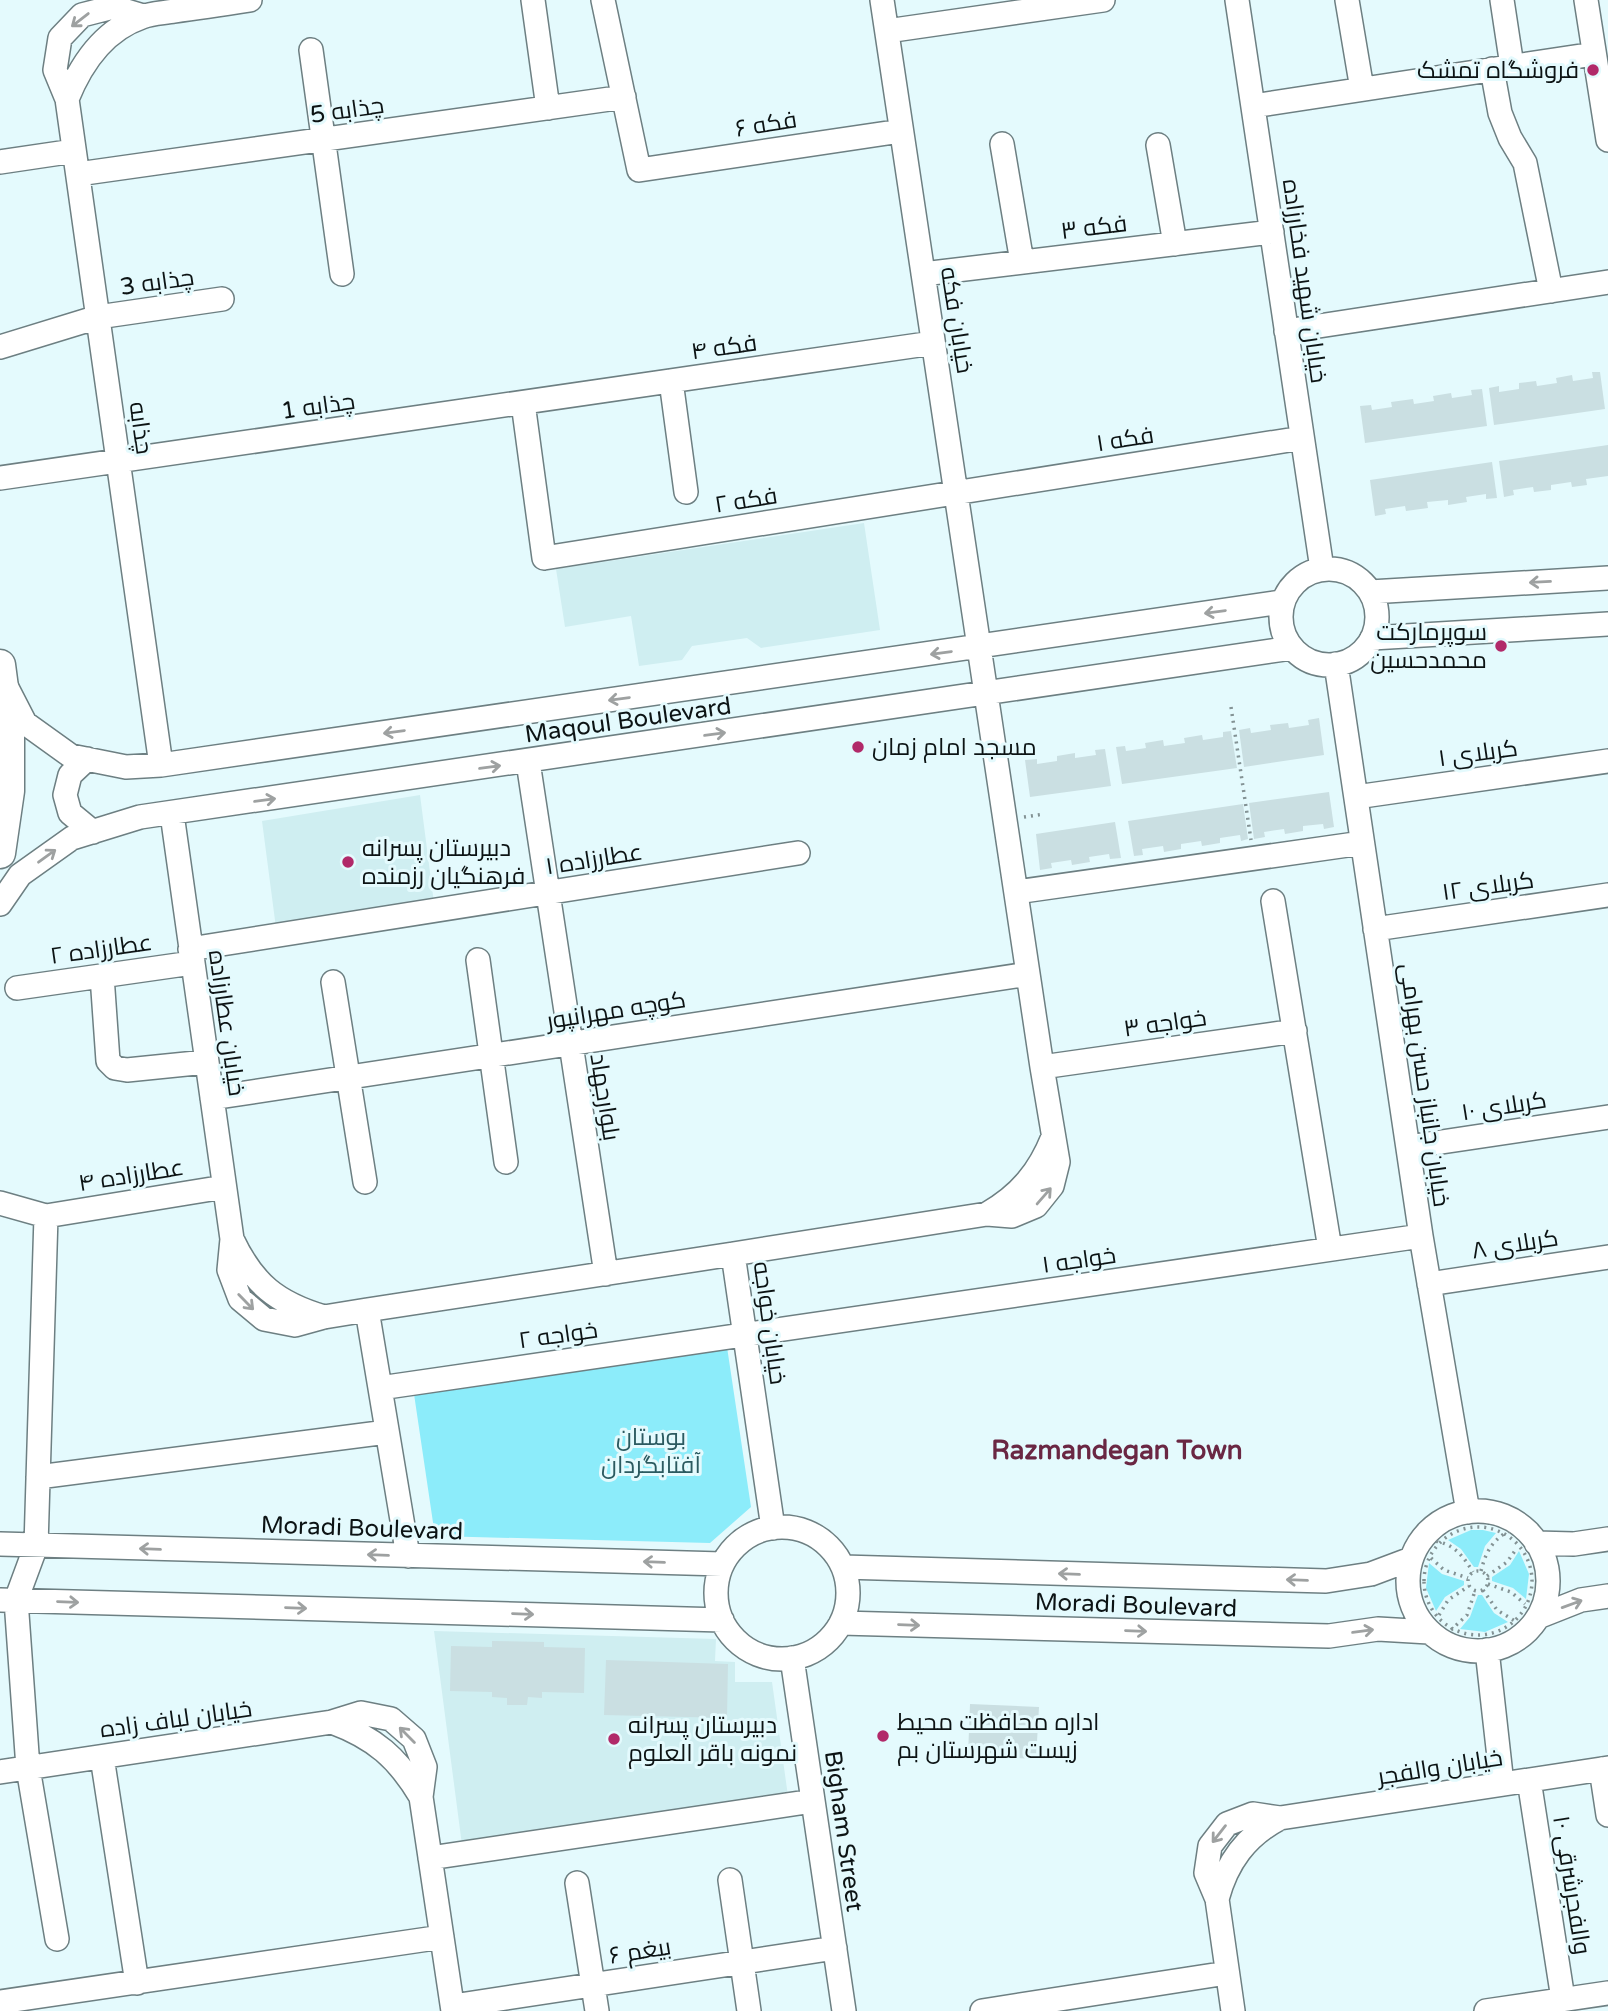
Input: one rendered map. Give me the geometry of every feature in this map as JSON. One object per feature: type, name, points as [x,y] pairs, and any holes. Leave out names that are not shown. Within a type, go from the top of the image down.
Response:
[{"type":"main road","points":[[0,853],[9,791],[9,733],[1,672]]},
{"type":"street","points":[[67,99],[88,58],[122,27],[143,16],[250,0]]},
{"type":"street","points":[[533,0],[548,108]]},
{"type":"street","points":[[603,0],[624,97]]},
{"type":"street","name":"خیابان فکه","points":[[882,0],[986,694]]},
{"type":"street","points":[[887,31],[1103,0]]},
{"type":"street","name":"خیابان شهید فخارزاده","points":[[1237,0],[1322,569]]},
{"type":"street","points":[[1348,0],[1362,89]]},
{"type":"street","points":[[1502,0],[1500,113],[1510,138],[1525,163],[1551,291]]},
{"type":"street","points":[[1586,0],[1608,140]]},
{"type":"street","name":"چذابه","points":[[143,16],[113,7],[82,15],[60,38],[55,69],[67,99],[161,765]]},
{"type":"street","points":[[311,50],[342,274]]},
{"type":"street","points":[[1253,106],[1594,54]]},
{"type":"street","name":"چذابه 5","points":[[78,174],[624,97]]},
{"type":"street","name":"فکه ۶","points":[[624,97],[639,170],[901,131]]},
{"type":"street","points":[[1002,144],[1022,262]]},
{"type":"street","points":[[1158,145],[1175,244]]},
{"type":"street","points":[[0,162],[74,150]]},
{"type":"street","name":"فکه ۳","points":[[923,274],[1272,232]]},
{"type":"street","points":[[1286,331],[1608,282]]},
{"type":"street","name":"چذابه 3","points":[[4,346],[98,317],[222,299]]},
{"type":"street","name":"فکه ۴","points":[[523,403],[933,343]]},
{"type":"street","points":[[671,381],[686,492]]},
{"type":"street","name":"چذابه 1","points":[[0,478],[523,403]]},
{"type":"street","name":"فکه ۲","points":[[523,403],[544,558],[956,493]]},
{"type":"street","name":"فکه ۱","points":[[956,493],[1302,438]]},
{"type":"street","points":[[1322,569],[1336,569],[1361,581],[1370,592],[1377,615],[1372,638],[1363,651],[1351,660],[1320,664],[1292,648],[1281,626],[1282,602],[1291,586],[1305,575],[1322,569]]},
{"type":"street","points":[[1370,592],[1608,578]]},
{"type":"street","name":"Maqoul Boulevard","points":[[1,672],[25,723],[71,756],[126,768],[979,648],[1282,602]]},
{"type":"street","points":[[1372,638],[1608,624]]},
{"type":"street","name":"Maqoul Boulevard","points":[[0,904],[20,876],[72,838],[140,817],[1292,648]]},
{"type":"street","name":"خیابان جانباز حسن بهرامی","points":[[1336,664],[1421,1236],[1468,1512]]},
{"type":"street","name":"خیابان خواجه","points":[[773,1528],[733,1254],[986,1214],[1012,1216],[1035,1206],[1052,1186],[1058,1162],[986,694]]},
{"type":"street","points":[[87,759],[69,775],[65,795],[70,813],[93,832]]},
{"type":"street","name":"کربلای ۱","points":[[1356,797],[1608,761]]},
{"type":"street","name":"بلوارجهاد","points":[[528,762],[606,1274]]},
{"type":"street","name":"خیابان عطارزاده","points":[[172,814],[232,1239],[229,1270],[240,1299],[264,1319],[295,1325],[367,1310],[733,1254]]},
{"type":"street","points":[[1016,892],[1362,843]]},
{"type":"street","name":"عطارزاده ۱","points":[[191,956],[548,893],[798,853]]},
{"type":"street","name":"کربلای ۱۲","points":[[1375,929],[1608,895]]},
{"type":"street","points":[[1273,901],[1330,1249]]},
{"type":"street","name":"عطارزاده ۲","points":[[18,988],[102,976],[191,956]]},
{"type":"street","points":[[478,960],[506,1162]]},
{"type":"street","name":"کوچه مهرانپور","points":[[212,1098],[1028,974]]},
{"type":"street","points":[[102,976],[108,1061],[115,1068],[127,1070],[206,1062]]},
{"type":"street","points":[[333,982],[365,1182]]},
{"type":"street","name":"خواجه ۳","points":[[1042,1067],[1295,1031]]},
{"type":"street","name":"کربلای ۱۰","points":[[1408,1147],[1608,1117]]},
{"type":"street","name":"عطارزاده ۴","points":[[46,1216],[224,1187]]},
{"type":"street","points":[[0,1203],[46,1216],[36,1546],[8,1600],[28,1768],[57,1939]]},
{"type":"street","name":"خواجه ۱","points":[[744,1335],[1421,1236]]},
{"type":"street","name":"کربلای ۸","points":[[1429,1284],[1608,1257]]},
{"type":"street","points":[[367,1310],[408,1556]]},
{"type":"street","name":"خواجه ۲","points":[[380,1388],[744,1335]]},
{"type":"street","points":[[38,1477],[387,1432]]},
{"type":"street","points":[[1468,1512],[1500,1514],[1548,1572],[1548,1587],[1516,1639],[1502,1647],[1487,1650],[1502,1784]]},
{"type":"street","name":"Moradi Boulevard","points":[[843,1567],[1326,1581],[1371,1574],[1426,1549],[1439,1523],[1468,1512]]},
{"type":"street","points":[[773,1528],[807,1532],[822,1541],[843,1567],[848,1586],[847,1605],[841,1623],[832,1636],[807,1654],[792,1658],[758,1654],[743,1646],[722,1620],[716,1592],[722,1564],[731,1550],[757,1532],[773,1528]]},
{"type":"street","points":[[1519,1537],[1574,1544],[1608,1539]]},
{"type":"street","name":"Moradi Boulevard","points":[[0,1545],[722,1564]]},
{"type":"street","points":[[1426,1549],[1408,1590],[1419,1619],[1439,1628]]},
{"type":"street","points":[[1528,1617],[1581,1600],[1608,1596]]},
{"type":"street","points":[[8,1600],[722,1620]]},
{"type":"street","name":"Moradi Boulevard","points":[[841,1623],[1329,1636],[1378,1629],[1439,1628],[1456,1648],[1487,1650]]},
{"type":"street","name":"Bigham Street","points":[[792,1658],[844,2011]]},
{"type":"street","name":"خیابان لباف زاده","points":[[0,1772],[332,1722],[361,1713],[391,1719],[414,1739],[425,1767],[421,1797],[453,2008]]},
{"type":"street","points":[[102,1756],[137,1983]]},
{"type":"street","points":[[1604,1769],[1608,1815]]},
{"type":"street","name":"خیابان والفجر","points":[[1233,2011],[1217,1899],[1206,1873],[1210,1846],[1227,1824],[1253,1814],[1280,1818],[1604,1769]]},
{"type":"street","name":"والفجرشرقی ۱۰","points":[[1529,1780],[1563,1999]]},
{"type":"street","points":[[430,1858],[813,1801]]},
{"type":"street","points":[[730,1880],[749,2011]]},
{"type":"street","points":[[577,1883],[597,2011]]},
{"type":"street","points":[[0,2003],[442,1937]]},
{"type":"street","name":"بیغم ۶","points":[[453,2008],[835,1948]]},
{"type":"street","points":[[982,2011],[1227,1973]]},
{"type":"street","points":[[1486,2011],[1608,1993]]},
{"type":"path","points":[[1231,707],[1252,846]]},
{"type":"path","points":[[1426,1549],[1459,1530],[1471,1527],[1483,1527],[1519,1537]]},
{"type":"path","points":[[1480,1571],[1489,1548],[1519,1537]]},
{"type":"path","points":[[1487,1576],[1507,1562],[1519,1537]]},
{"type":"path","points":[[1519,1537],[1532,1574],[1528,1617]]},
{"type":"path","points":[[1426,1549],[1459,1552],[1472,1572]]},
{"type":"path","points":[[1426,1549],[1444,1570],[1468,1578]]},
{"type":"path","points":[[1426,1549],[1424,1588],[1439,1628]]},
{"type":"path","points":[[1480,1571],[1487,1576],[1488,1584],[1483,1590],[1475,1591],[1469,1586],[1468,1578],[1472,1572],[1480,1571]]},
{"type":"path","points":[[1488,1584],[1511,1592],[1528,1617]]},
{"type":"path","points":[[1439,1628],[1448,1600],[1469,1586]]},
{"type":"path","points":[[1483,1590],[1497,1610],[1528,1617]]},
{"type":"path","points":[[1439,1628],[1467,1615],[1475,1591]]},
{"type":"path","points":[[1439,1628],[1485,1635],[1528,1617]]},
{"type":"shaded area","points":[[864,523],[880,630],[761,648],[747,638],[692,646],[682,660],[639,666],[631,616],[565,627],[556,569]]},
{"type":"shaded area","name":"دبیرستان پسرانه فرهنگیان رزمنده","points":[[420,795],[434,903],[276,928],[262,821]]},
{"type":"shaded area","name":"دبیرستان پسرانه نمونه باقر العلوم","points":[[434,1631],[716,1639],[715,1661],[735,1662],[735,1682],[772,1682],[788,1796],[462,1845]]},
{"type":"green space","name":"بوستان آفتابگردان","points":[[727,1347],[751,1507],[710,1543],[435,1536],[414,1394]]},
{"type":"green space","points":[[1471,1530],[1496,1533],[1485,1546],[1478,1567],[1474,1567],[1461,1549],[1448,1540]]},
{"type":"green space","points":[[1519,1551],[1529,1574],[1526,1599],[1513,1588],[1492,1581],[1492,1577],[1510,1565]]},
{"type":"green space","points":[[1429,1563],[1442,1574],[1464,1581],[1464,1585],[1445,1597],[1436,1611],[1426,1588]]},
{"type":"green space","points":[[1478,1595],[1482,1595],[1494,1613],[1508,1622],[1485,1632],[1460,1629],[1470,1617]]},
{"type":"building","points":[[1592,372],[1600,372],[1605,409],[1494,425],[1489,388],[1499,386],[1499,392],[1519,389],[1519,383],[1536,381],[1537,386],[1557,383],[1556,378],[1572,375],[1573,381],[1593,378]]},
{"type":"building","points":[[1482,389],[1487,426],[1365,443],[1360,406],[1371,405],[1372,410],[1392,407],[1391,402],[1413,399],[1414,404],[1434,401],[1433,396],[1451,393],[1452,398],[1472,395],[1471,390]]},
{"type":"building","points":[[1608,445],[1608,476],[1586,479],[1587,485],[1572,487],[1571,482],[1551,485],[1551,490],[1534,492],[1533,487],[1513,490],[1514,495],[1504,497],[1499,461]]},
{"type":"building","points":[[1492,462],[1497,498],[1486,499],[1486,494],[1466,497],[1467,502],[1448,505],[1448,500],[1427,502],[1428,508],[1406,511],[1405,506],[1385,509],[1386,514],[1375,516],[1370,480]]},
{"type":"building","points":[[1319,718],[1324,755],[1244,767],[1239,730],[1250,728],[1251,733],[1271,730],[1270,725],[1288,723],[1289,728],[1309,725],[1308,720]]},
{"type":"building","points":[[1231,731],[1237,768],[1122,784],[1116,747],[1125,746],[1126,751],[1146,748],[1145,743],[1163,740],[1164,746],[1185,743],[1184,738],[1202,735],[1203,740],[1223,737],[1223,732]]},
{"type":"building","points":[[1105,749],[1111,786],[1030,797],[1025,760],[1037,759],[1037,764],[1057,761],[1057,756],[1075,753],[1075,758],[1096,755],[1095,750]]},
{"type":"building","points":[[1329,792],[1334,827],[1324,829],[1323,824],[1303,826],[1303,831],[1285,834],[1284,829],[1264,832],[1265,837],[1254,839],[1249,803]]},
{"type":"building","points":[[1243,804],[1248,839],[1241,841],[1240,835],[1220,838],[1220,843],[1202,846],[1201,841],[1181,844],[1181,849],[1164,852],[1163,846],[1142,849],[1143,855],[1134,856],[1128,821]]},
{"type":"building","points":[[1115,822],[1121,858],[1110,859],[1109,854],[1089,857],[1090,862],[1072,865],[1071,860],[1051,863],[1052,868],[1040,870],[1036,834]]},
{"type":"building","points":[[492,1641],[544,1642],[544,1647],[585,1648],[584,1693],[542,1692],[542,1698],[528,1697],[527,1705],[507,1705],[507,1698],[492,1697],[492,1692],[450,1691],[451,1646],[492,1647]]},
{"type":"building","points":[[606,1660],[728,1664],[727,1718],[604,1715]]},
{"type":"building","points":[[970,1704],[1039,1707],[1036,1759],[968,1756]]},
{"type":"place","name":"فروشگاه تمشک","points":[[1593,70]]},
{"type":"place","name":"سوپرمارکت محمدحسین","points":[[1501,646]]},
{"type":"place","name":"مسجد امام زمان","points":[[858,747]]},
{"type":"place","name":"دبیرستان پسرانه فرهنگیان رزمنده","points":[[348,862]]},
{"type":"place","name":"اداره محافظت محیط زیست شهرستان بم","points":[[883,1736]]},
{"type":"place","name":"دبیرستان پسرانه نمونه باقر العلوم","points":[[614,1739]]},
{"type":"district","name":"Razmandegan Town","points":[[1117,1450]]}]
